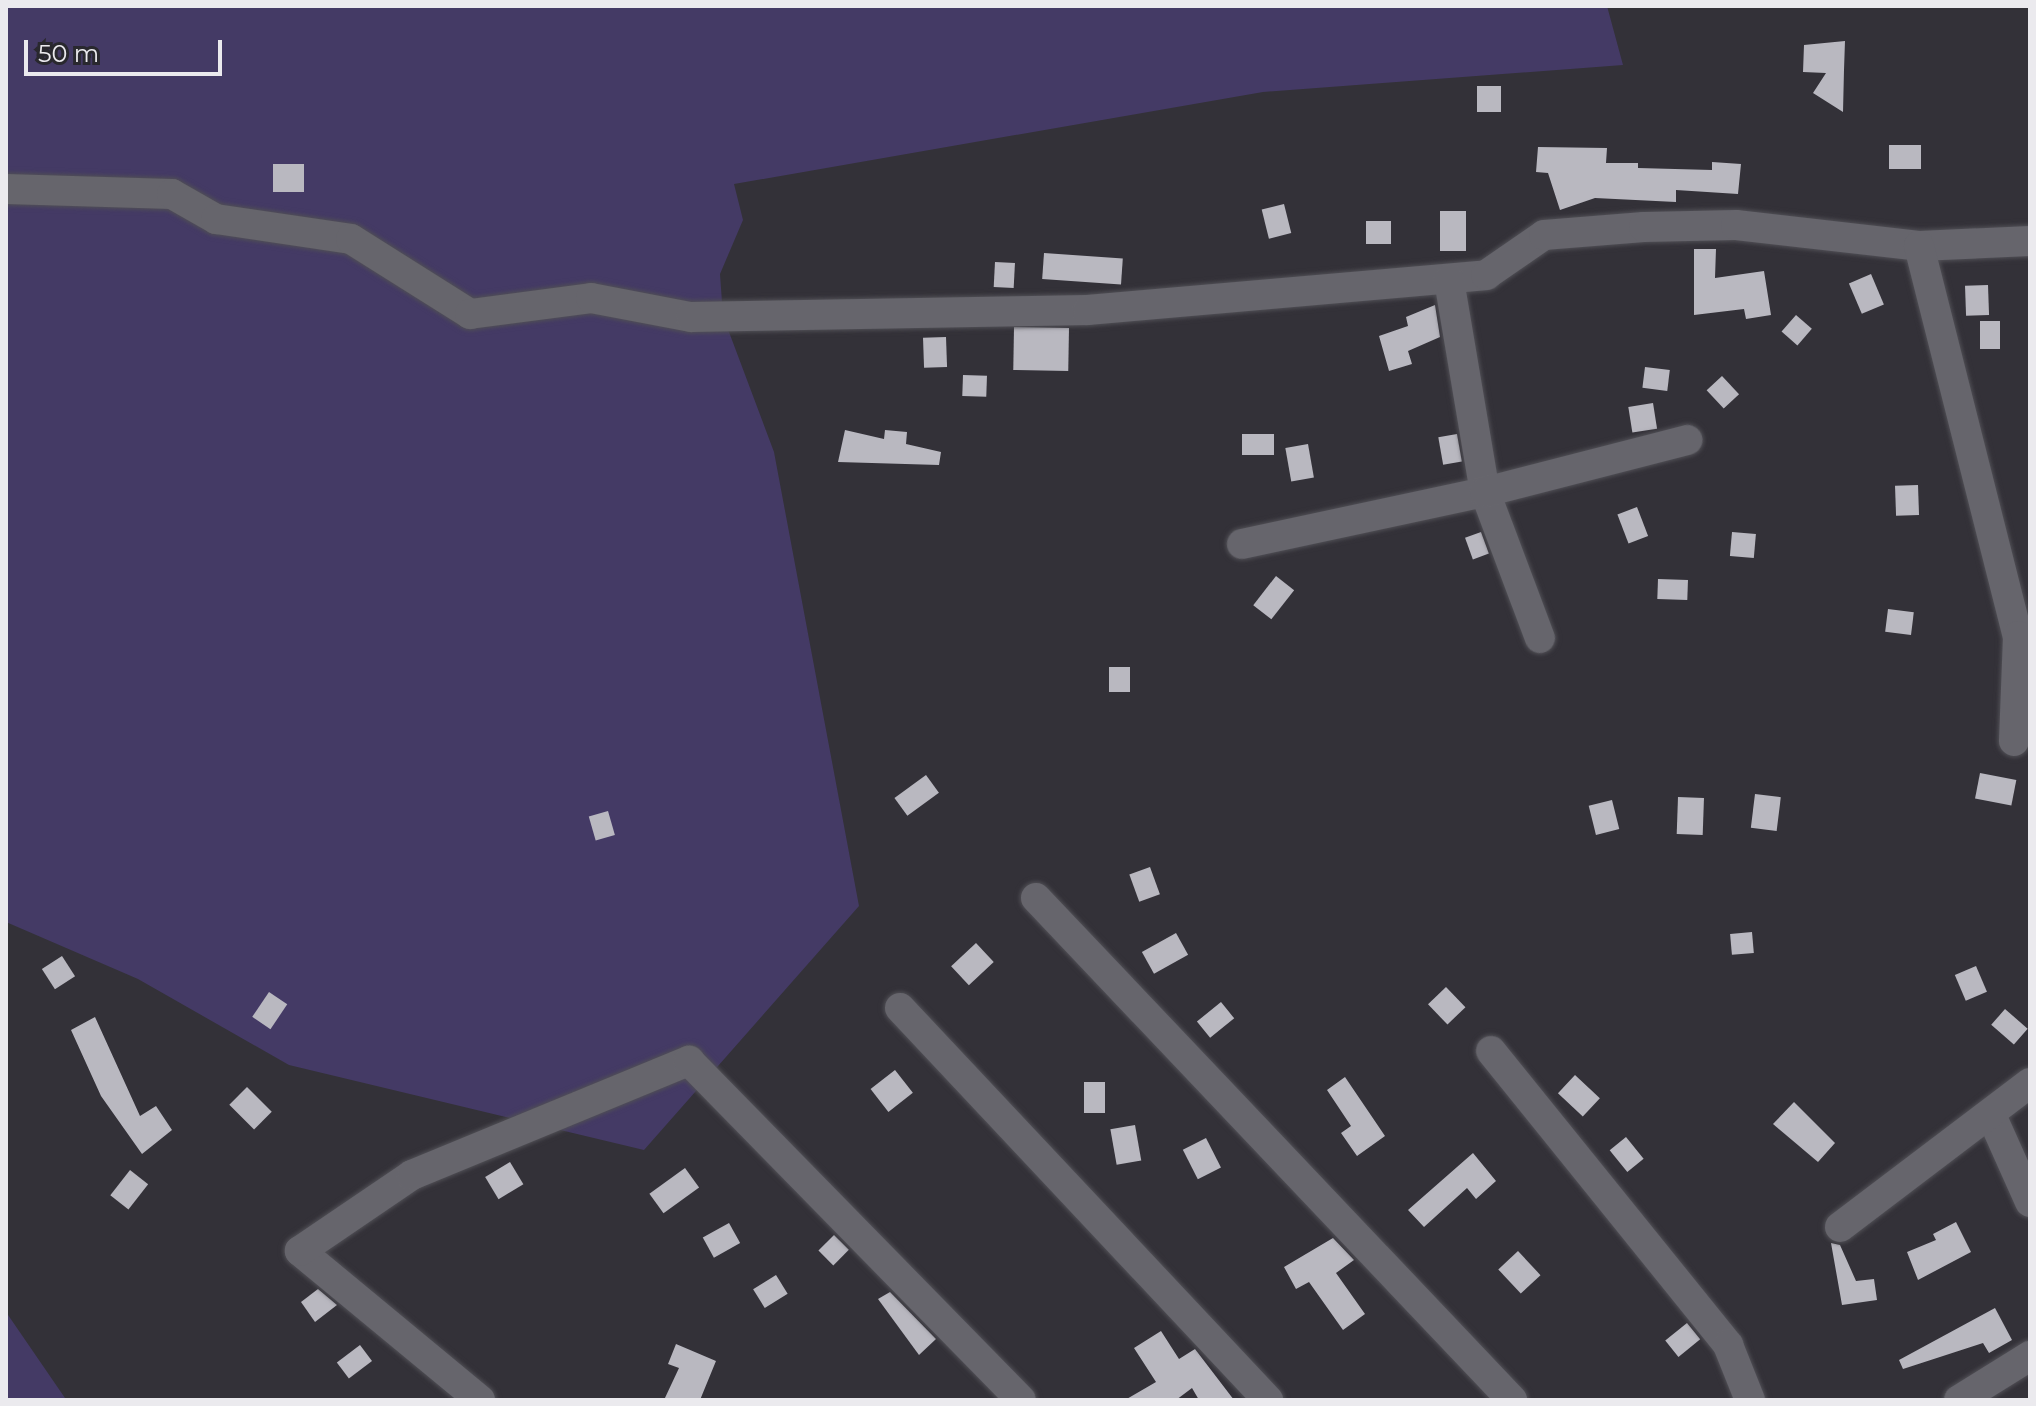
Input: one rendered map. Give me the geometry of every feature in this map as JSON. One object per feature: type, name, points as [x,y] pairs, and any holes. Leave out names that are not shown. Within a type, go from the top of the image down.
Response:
[{"type":"street","points":[[6,189],[172,194],[216,219],[351,239],[470,314],[591,298],[691,317],[1088,310],[1486,275],[1544,235],[1644,227],[1736,225],[1919,246],[2030,241]]},
{"type":"street","points":[[1919,246],[2018,636],[2014,741]]},
{"type":"street","points":[[1449,280],[1485,492],[1540,638]]},
{"type":"street","points":[[1242,544],[1485,492],[1687,440]]},
{"type":"street","points":[[1036,898],[1505,1398]]},
{"type":"street","points":[[900,1008],[1268,1400]]},
{"type":"street","points":[[1491,1051],[1728,1345],[1750,1400]]},
{"type":"street","points":[[480,1400],[300,1251],[412,1175],[689,1061],[1021,1400]]},
{"type":"street","points":[[1840,1227],[1992,1117],[2030,1083]]},
{"type":"street","points":[[1992,1117],[2030,1202]]},
{"type":"street","points":[[1959,1400],[2030,1356]]},
{"type":"shaded area","points":[[6,6],[1607,6],[1623,65],[1263,92],[734,184],[743,220],[720,274],[723,316],[774,452],[859,906],[644,1150],[289,1065],[138,979],[6,922]]},
{"type":"shaded area","points":[[6,1312],[65,1398],[67,1400],[6,1400]]},
{"type":"building","points":[[1845,41],[1843,112],[1813,93],[1826,73],[1803,72],[1804,45]]},
{"type":"building","points":[[1477,86],[1501,86],[1501,112],[1477,112]]},
{"type":"building","points":[[1889,145],[1921,145],[1921,169],[1889,169]]},
{"type":"building","points":[[1538,147],[1607,148],[1606,163],[1638,163],[1638,168],[1712,170],[1712,162],[1741,164],[1738,194],[1676,190],[1676,202],[1595,198],[1560,210],[1548,173],[1536,172]]},
{"type":"building","points":[[273,164],[304,164],[304,192],[273,192]]},
{"type":"building","points":[[1284,204],[1291,233],[1269,239],[1262,210]]},
{"type":"building","points":[[1440,211],[1466,211],[1466,251],[1440,251]]},
{"type":"building","points":[[1366,221],[1391,221],[1391,244],[1366,244]]},
{"type":"building","points":[[1694,249],[1716,249],[1715,278],[1764,271],[1771,315],[1746,319],[1744,309],[1694,315]]},
{"type":"building","points":[[1044,253],[1123,259],[1121,284],[1042,279]]},
{"type":"building","points":[[995,262],[1015,263],[1014,288],[994,287]]},
{"type":"building","points":[[1871,274],[1884,304],[1862,314],[1849,283]]},
{"type":"building","points":[[1988,285],[1989,315],[1966,316],[1965,286]]},
{"type":"building","points":[[1435,305],[1440,337],[1408,351],[1412,364],[1389,371],[1379,336],[1408,326],[1406,317]]},
{"type":"building","points":[[1796,315],[1812,329],[1797,345],[1782,332]]},
{"type":"building","points":[[1980,321],[2000,321],[2000,349],[1980,349]]},
{"type":"building","points":[[1014,327],[1069,328],[1068,371],[1013,370]]},
{"type":"building","points":[[946,337],[947,367],[924,368],[923,338]]},
{"type":"building","points":[[1645,367],[1670,370],[1667,391],[1642,388]]},
{"type":"building","points":[[963,375],[987,376],[986,397],[962,396]]},
{"type":"building","points":[[1722,376],[1739,394],[1724,409],[1707,390]]},
{"type":"building","points":[[1653,403],[1657,429],[1632,433],[1628,407]]},
{"type":"building","points":[[845,430],[884,439],[885,430],[907,432],[906,444],[941,452],[939,465],[838,462]]},
{"type":"building","points":[[1242,434],[1274,434],[1274,455],[1242,455]]},
{"type":"building","points":[[1457,434],[1462,462],[1443,465],[1438,437]]},
{"type":"building","points":[[1308,444],[1314,477],[1291,481],[1285,448]]},
{"type":"building","points":[[1918,485],[1919,515],[1896,516],[1895,486]]},
{"type":"building","points":[[1637,507],[1648,536],[1629,543],[1617,515]]},
{"type":"building","points":[[1481,532],[1489,554],[1473,559],[1465,538]]},
{"type":"building","points":[[1732,532],[1756,534],[1754,558],[1730,556]]},
{"type":"building","points":[[1276,576],[1294,590],[1271,619],[1253,605]]},
{"type":"building","points":[[1658,579],[1688,580],[1687,600],[1657,599]]},
{"type":"building","points":[[1888,609],[1914,612],[1911,635],[1885,632]]},
{"type":"building","points":[[1109,667],[1130,667],[1130,692],[1109,692]]},
{"type":"building","points":[[1980,773],[2016,780],[2011,806],[1975,799]]},
{"type":"building","points":[[926,775],[939,793],[907,816],[894,798]]},
{"type":"building","points":[[1755,794],[1781,797],[1777,831],[1751,828]]},
{"type":"building","points":[[1678,797],[1704,798],[1703,835],[1677,834]]},
{"type":"building","points":[[1612,800],[1619,829],[1596,835],[1589,806]]},
{"type":"building","points":[[608,811],[615,835],[596,841],[589,817]]},
{"type":"building","points":[[1150,867],[1160,894],[1139,902],[1129,875]]},
{"type":"building","points":[[1752,932],[1754,953],[1732,955],[1730,934]]},
{"type":"building","points":[[1176,933],[1188,955],[1154,974],[1142,952]]},
{"type":"building","points":[[976,943],[994,962],[969,985],[951,966]]},
{"type":"building","points":[[62,956],[75,976],[55,989],[42,969]]},
{"type":"building","points":[[1976,966],[1987,992],[1966,1001],[1955,975]]},
{"type":"building","points":[[1446,987],[1465,1007],[1447,1025],[1428,1004]]},
{"type":"building","points":[[269,992],[287,1004],[270,1029],[252,1017]]},
{"type":"building","points":[[1221,1002],[1234,1018],[1210,1038],[1197,1022]]},
{"type":"building","points":[[2005,1009],[2028,1029],[2014,1045],[1991,1025]]},
{"type":"building","points":[[95,1017],[140,1116],[156,1106],[172,1130],[142,1154],[101,1096],[71,1030]]},
{"type":"building","points":[[895,1070],[913,1093],[888,1112],[871,1089]]},
{"type":"building","points":[[1575,1075],[1600,1098],[1583,1116],[1558,1093]]},
{"type":"building","points":[[1345,1077],[1385,1136],[1357,1156],[1341,1133],[1351,1126],[1327,1090]]},
{"type":"building","points":[[1084,1082],[1105,1082],[1105,1113],[1084,1113]]},
{"type":"building","points":[[247,1087],[272,1112],[254,1129],[229,1105]]},
{"type":"building","points":[[1794,1102],[1835,1143],[1818,1162],[1773,1124]]},
{"type":"building","points":[[1135,1125],[1141,1160],[1117,1165],[1110,1129]]},
{"type":"building","points":[[1626,1137],[1644,1159],[1627,1172],[1610,1150]]},
{"type":"building","points":[[1206,1138],[1221,1167],[1198,1179],[1183,1150]]},
{"type":"building","points":[[1473,1153],[1496,1181],[1476,1199],[1467,1188],[1424,1227],[1408,1210]]},
{"type":"building","points":[[510,1162],[523,1184],[499,1199],[485,1177]]},
{"type":"building","points":[[685,1168],[699,1187],[664,1213],[649,1194]]},
{"type":"building","points":[[130,1170],[148,1184],[128,1209],[110,1195]]},
{"type":"building","points":[[1956,1222],[1971,1252],[1918,1280],[1907,1252],[1936,1240],[1933,1234]]},
{"type":"building","points":[[729,1223],[740,1243],[714,1258],[703,1238]]},
{"type":"building","points":[[834,1235],[849,1250],[833,1265],[818,1251]]},
{"type":"building","points":[[1333,1238],[1354,1260],[1336,1273],[1365,1314],[1343,1330],[1309,1282],[1296,1289],[1284,1267]]},
{"type":"building","points":[[1831,1243],[1840,1245],[1856,1281],[1874,1279],[1877,1300],[1842,1305]]},
{"type":"building","points":[[1518,1251],[1541,1275],[1521,1294],[1498,1269]]},
{"type":"building","points":[[776,1275],[788,1294],[765,1308],[753,1289]]},
{"type":"building","points":[[318,1289],[337,1305],[315,1322],[301,1302]]},
{"type":"building","points":[[890,1292],[936,1339],[919,1355],[878,1299]]},
{"type":"building","points":[[1995,1308],[2012,1340],[1989,1353],[1983,1343],[1903,1369],[1899,1360]]},
{"type":"building","points":[[1687,1323],[1700,1339],[1678,1357],[1665,1341]]},
{"type":"building","points":[[1161,1331],[1179,1359],[1195,1349],[1234,1400],[1199,1400],[1192,1388],[1176,1400],[1125,1400],[1156,1382],[1134,1348]]},
{"type":"building","points":[[676,1344],[716,1361],[700,1400],[664,1400],[679,1368],[668,1364]]},
{"type":"building","points":[[360,1345],[372,1361],[349,1378],[337,1362]]}]
